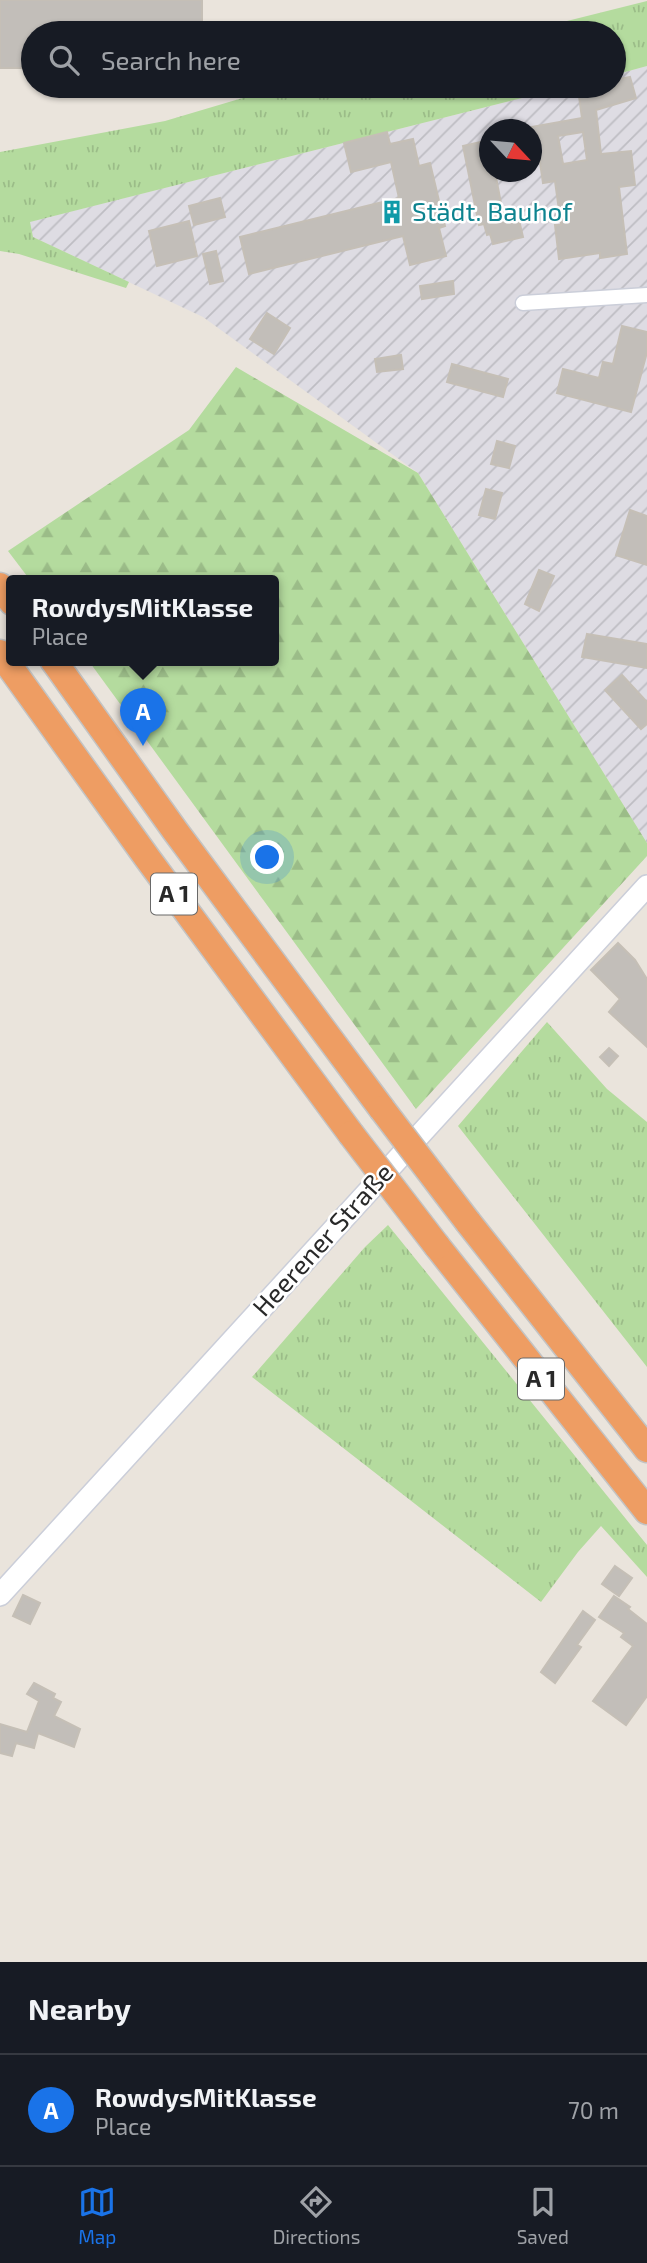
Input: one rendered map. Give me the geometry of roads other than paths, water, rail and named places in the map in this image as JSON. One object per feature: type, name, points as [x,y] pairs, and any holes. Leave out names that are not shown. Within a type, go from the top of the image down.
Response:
[{"type":"highway","name":"A 1","points":[[9,666],[351,1134],[647,1511]]},
{"type":"highway","name":"A 1","points":[[57,666],[176,832],[382,1109],[647,1450]]},
{"type":"main road","name":"Heerener Straße","points":[[0,1595],[647,886]]},
{"type":"street","points":[[523,303],[647,295]]},
{"type":"place","name":"Städt. Bauhof","points":[[392,212]]},
{"type":"place","name":"RowdysMitKlasse","points":[[143,746]]}]
